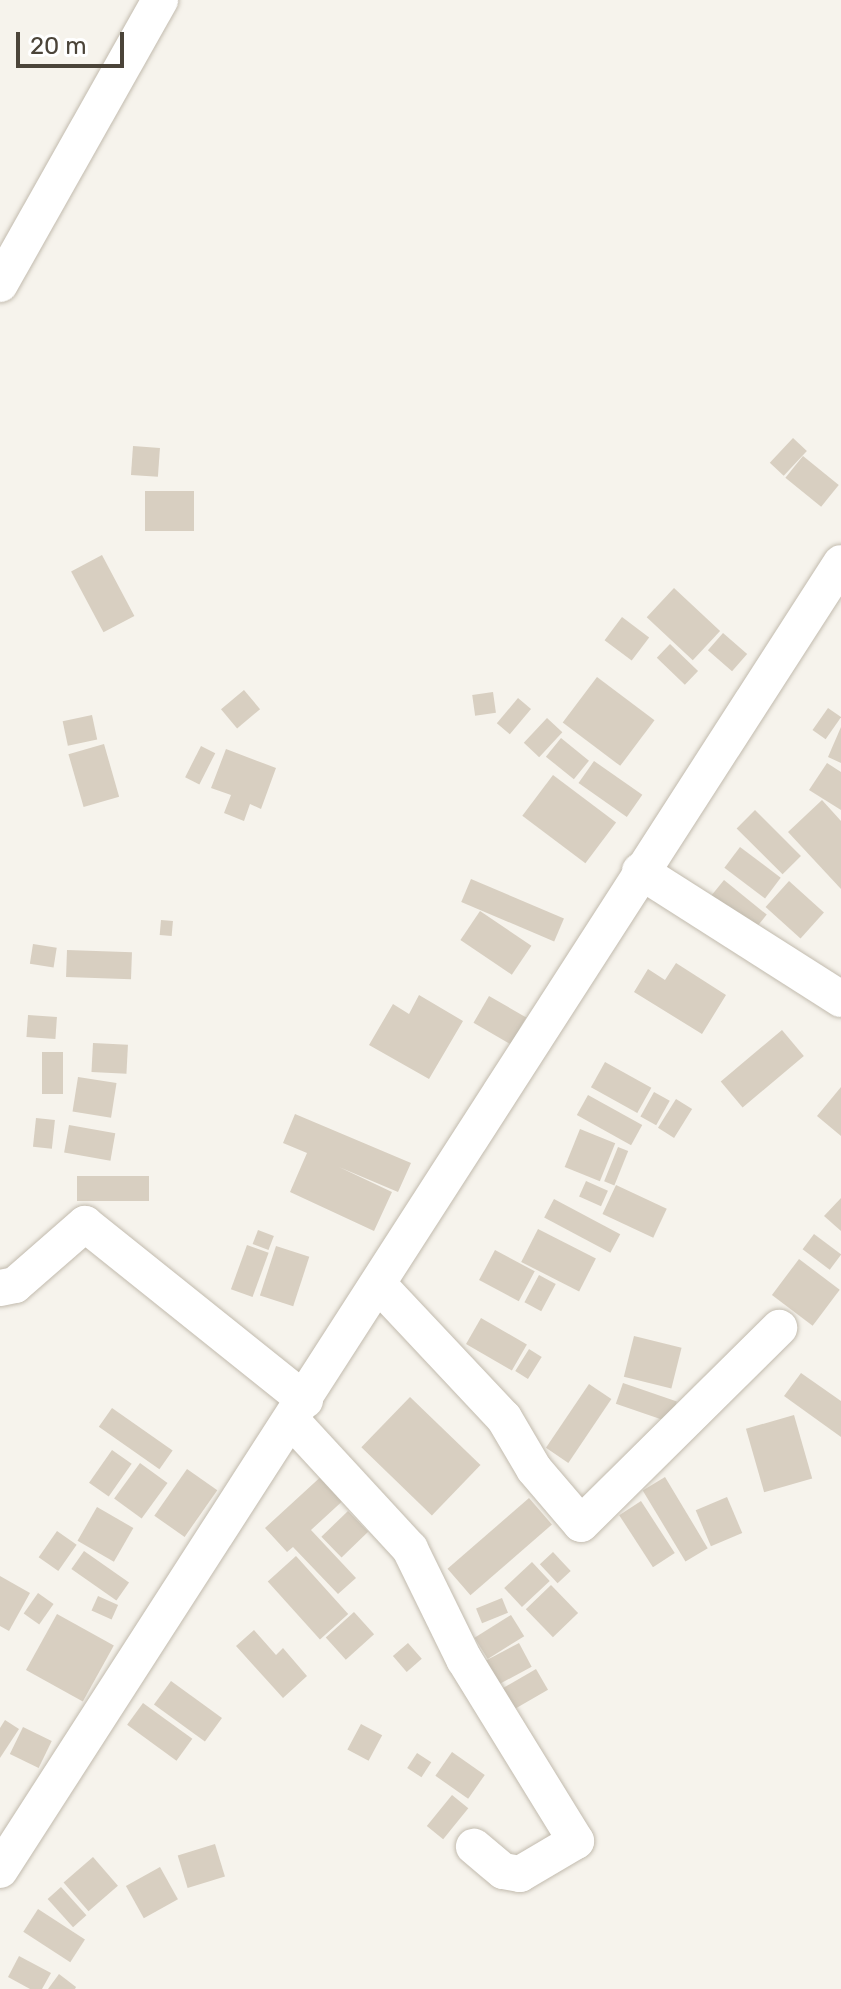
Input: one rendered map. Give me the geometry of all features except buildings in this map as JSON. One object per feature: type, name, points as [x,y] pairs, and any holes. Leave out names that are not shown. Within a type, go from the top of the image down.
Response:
[{"type":"street","points":[[0,284],[160,0]]},
{"type":"street","points":[[0,1870],[299,1410],[640,871],[841,563]]},
{"type":"street","points":[[640,871],[841,999]]},
{"type":"street","points":[[0,1288],[15,1285],[85,1224],[299,1410],[410,1549],[471,1670],[576,1841],[520,1874],[503,1871],[474,1847]]},
{"type":"street","points":[[378,1284],[504,1418],[534,1469],[581,1524],[779,1328]]}]
